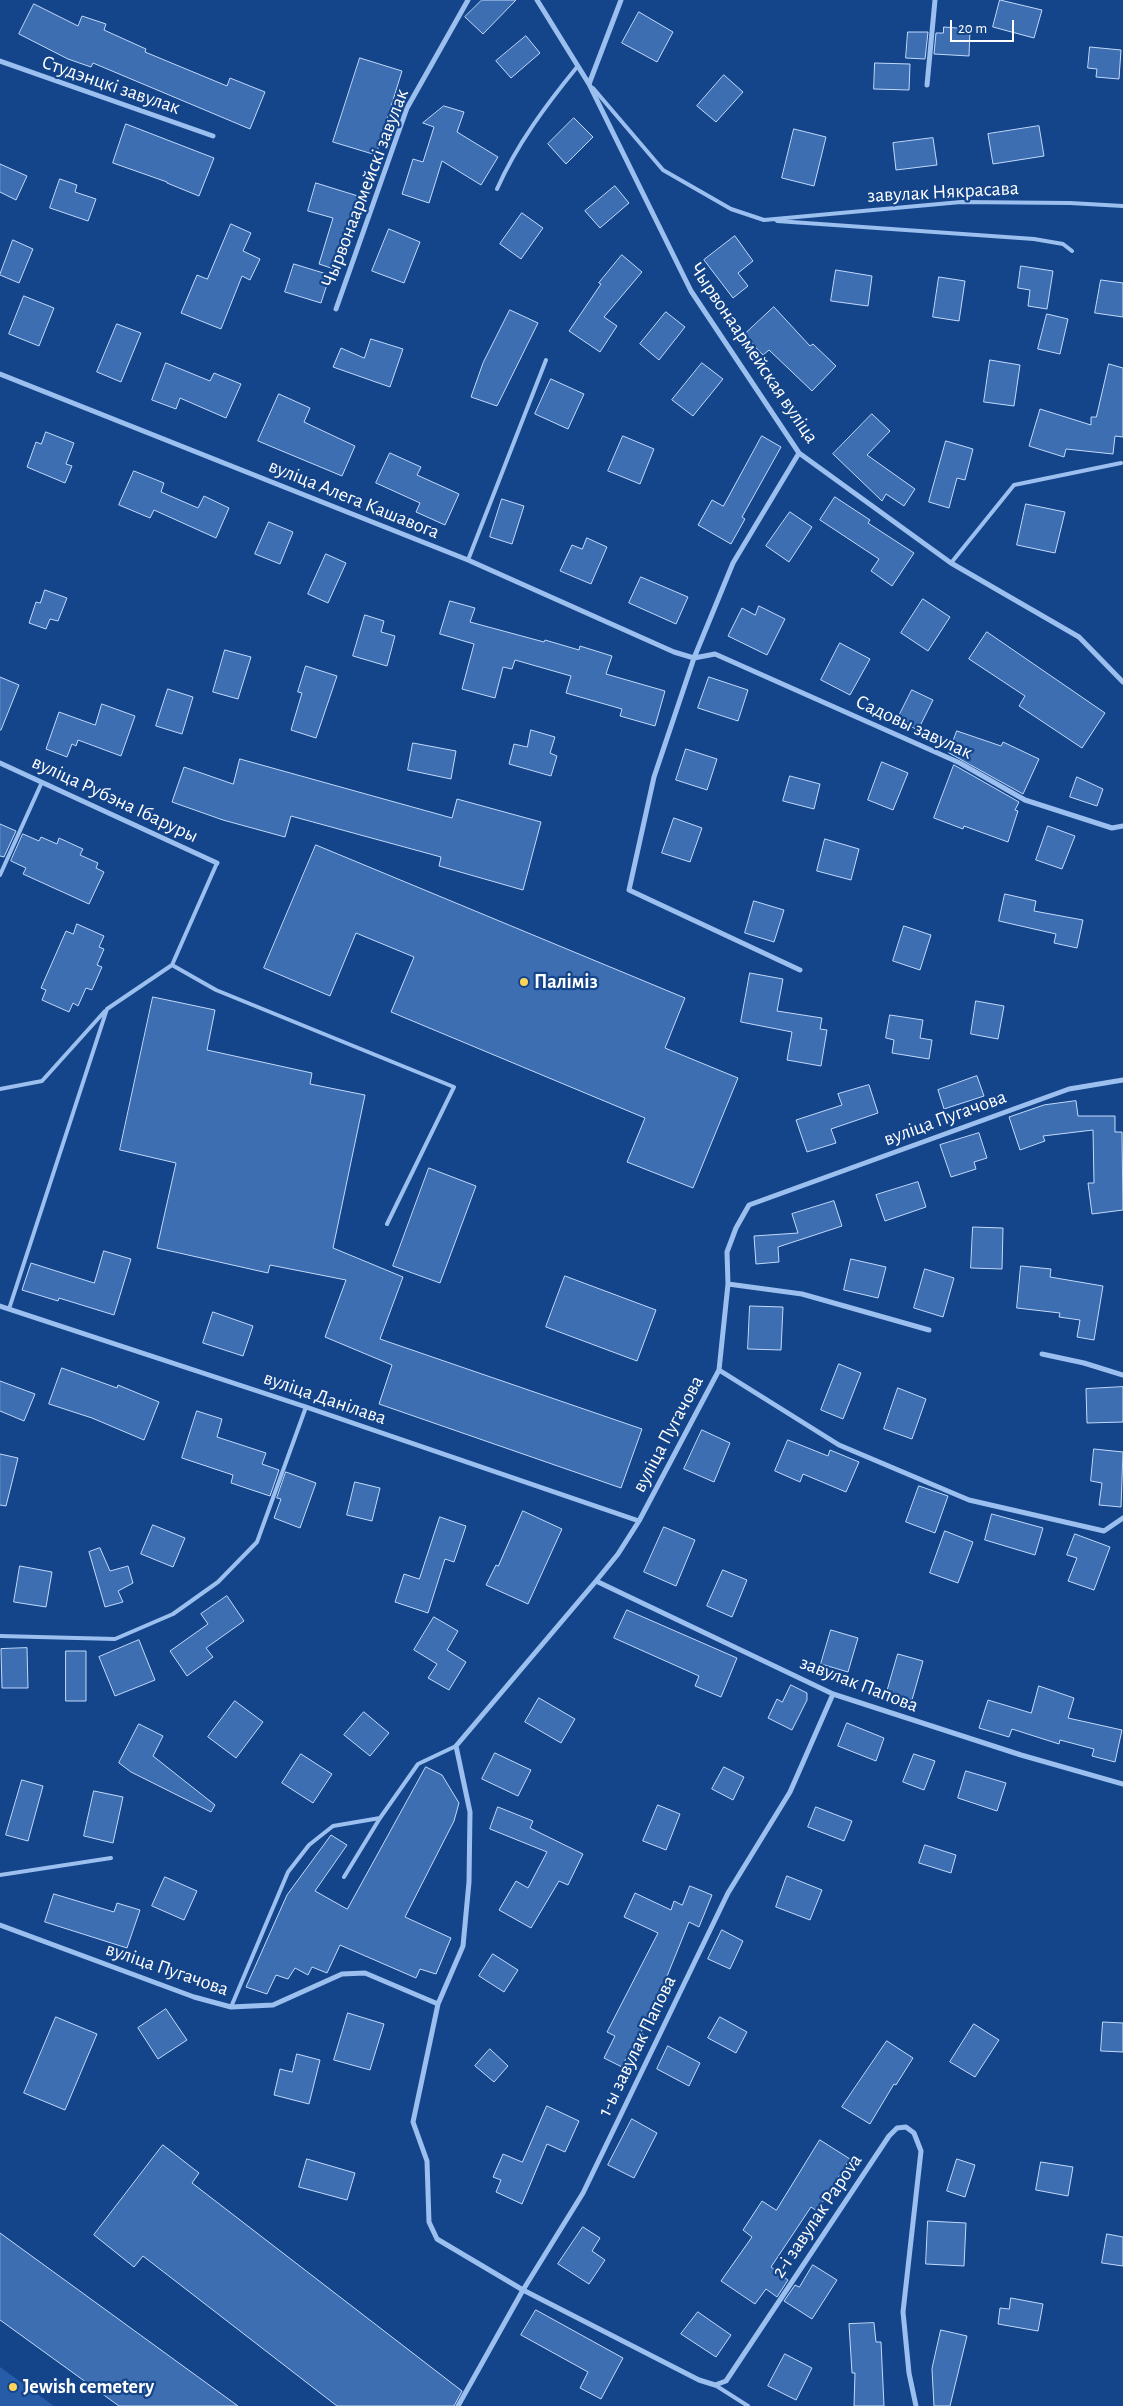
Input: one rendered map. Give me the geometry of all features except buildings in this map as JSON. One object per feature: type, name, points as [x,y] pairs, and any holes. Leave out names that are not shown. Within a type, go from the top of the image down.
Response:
[{"type":"street","name":"Чырвонаармейскі завулак","points":[[336,309],[407,108],[468,0]]},
{"type":"street","name":"Чырвонаармейская вуліца","points":[[537,0],[577,67],[590,84],[691,292],[799,452],[951,563],[1079,637],[1123,682]]},
{"type":"street","points":[[590,84],[621,0]]},
{"type":"street","points":[[927,85],[935,0]]},
{"type":"street","name":"Студэнцкі завулак","points":[[0,61],[213,136]]},
{"type":"street","name":"вуліца Алега Кашавога","points":[[0,374],[468,560],[674,652],[694,658]]},
{"type":"street","points":[[799,452],[733,563],[694,658],[654,777],[629,890],[800,970]]},
{"type":"street","name":"Садовы завулак","points":[[694,658],[715,654],[960,764],[1025,800],[1112,828],[1123,826]]},
{"type":"street","name":"вуліца Рубэна Ібаруры","points":[[0,764],[217,863]]},
{"type":"street","name":"вуліца Пугачова","points":[[456,1746],[596,1582],[618,1554],[639,1521],[719,1370],[728,1284],[727,1252],[736,1228],[748,1205],[1069,1089],[1123,1080]]},
{"type":"street","points":[[728,1284],[802,1294],[929,1330]]},
{"type":"street","name":"вуліца Данілава","points":[[0,1306],[306,1407],[639,1521]]},
{"type":"street","points":[[1042,1354],[1084,1363],[1123,1375]]},
{"type":"street","points":[[719,1370],[838,1444],[969,1500],[1104,1531],[1123,1518]]},
{"type":"street","name":"завулак Папова","points":[[596,1582],[833,1694],[1021,1756],[1123,1784]]},
{"type":"street","name":"1-ы завулак Папова","points":[[458,2406],[523,2290],[583,2193],[728,1893],[790,1792],[833,1694]]},
{"type":"street","points":[[456,1746],[470,1812],[469,1882],[463,1946],[438,2004],[412,2122],[427,2161],[429,2222],[437,2239],[523,2290],[699,2380],[715,2385]]},
{"type":"street","name":"вуліца Пугачова","points":[[0,1925],[194,1997],[231,2007],[273,2005],[342,1974],[365,1974],[438,2004]]},
{"type":"street","name":"2-і завулак Papova","points":[[715,2385],[726,2381],[888,2136],[897,2128],[906,2127],[914,2133],[921,2151],[903,2312],[909,2373],[916,2406]]},
{"type":"lane","points":[[498,189],[509,162],[545,106],[577,67]]},
{"type":"lane","name":"завулак Някрасава","points":[[590,84],[663,170],[731,209],[764,220],[1051,241],[1063,244],[1072,251]]},
{"type":"lane","name":"завулак Някрасава","points":[[764,220],[961,202],[1070,202],[1123,206]]},
{"type":"lane","points":[[468,560],[546,360]]},
{"type":"lane","points":[[951,563],[1014,486],[1122,463]]},
{"type":"lane","points":[[0,875],[42,782]]},
{"type":"lane","points":[[0,1089],[42,1081],[107,1009],[172,965],[217,863]]},
{"type":"lane","points":[[172,965],[216,990],[454,1088],[387,1224]]},
{"type":"lane","points":[[9,1310],[107,1009]]},
{"type":"lane","points":[[0,1636],[114,1639],[173,1614],[218,1582],[258,1542],[306,1407]]},
{"type":"lane","points":[[344,1877],[380,1818],[418,1764],[456,1746]]},
{"type":"lane","points":[[231,2007],[288,1872],[309,1844],[333,1826],[380,1818]]},
{"type":"lane","points":[[0,1875],[111,1858]]},
{"type":"lane","points":[[715,2385],[748,2406]]},
{"type":"shaded area","name":"Jewish cemetery","points":[[0,2367],[54,2406],[0,2406]]},
{"type":"place","name":"Паліміз","points":[[524,982]]},
{"type":"place","name":"Jewish cemetery","points":[[13,2387]]}]
